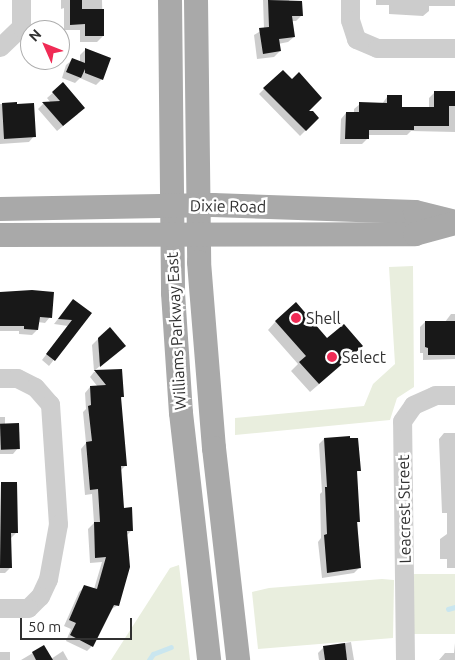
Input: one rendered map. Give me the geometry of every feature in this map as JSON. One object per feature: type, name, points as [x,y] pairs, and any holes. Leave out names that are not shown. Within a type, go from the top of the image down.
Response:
[{"type":"main road","name":"Williams Parkway East","points":[[170,0],[173,293],[181,413],[209,660]]},
{"type":"main road","name":"Williams Parkway East","points":[[196,0],[197,235],[214,448],[238,660]]},
{"type":"main road","name":"Dixie Road","points":[[0,209],[197,206],[415,212],[455,223]]},
{"type":"main road","name":"Dixie Road","points":[[0,235],[416,234],[455,223]]},
{"type":"street","points":[[0,47],[21,27],[21,0]]},
{"type":"street","points":[[350,0],[350,20],[356,39],[376,48],[455,48]]},
{"type":"street","points":[[0,378],[17,378],[35,387],[50,404],[58,524],[48,578],[40,596],[28,608],[0,608]]},
{"type":"street","name":"Leacrest Street","points":[[405,660],[402,422],[413,405],[435,395],[455,395]]},
{"type":"green space","points":[[413,266],[414,387],[397,398],[390,420],[235,435],[235,418],[364,406],[373,384],[395,364],[389,267]]},
{"type":"green space","points":[[179,565],[190,660],[111,660],[170,568]]},
{"type":"green space","points":[[414,574],[455,574],[455,634],[414,634]]},
{"type":"green space","points":[[382,579],[394,580],[393,638],[258,649],[252,592],[269,588]]},
{"type":"building","points":[[70,0],[82,0],[82,9],[104,9],[104,36],[85,36],[85,24],[70,25]]},
{"type":"building","points":[[268,0],[302,1],[303,16],[292,16],[295,37],[279,39],[281,51],[263,54],[259,28],[269,27]]},
{"type":"building","points":[[85,48],[111,58],[103,80],[85,73],[85,69],[81,78],[66,72],[70,70],[72,58],[85,63]]},
{"type":"building","points":[[283,70],[292,79],[299,72],[322,98],[309,111],[313,111],[319,118],[306,131],[263,88]]},
{"type":"building","points":[[63,82],[85,108],[63,126],[42,102],[60,101],[52,92]]},
{"type":"building","points":[[434,91],[455,91],[455,106],[449,106],[449,126],[414,126],[414,130],[369,130],[369,139],[345,139],[346,112],[359,112],[359,102],[387,103],[387,95],[402,95],[402,107],[434,107]]},
{"type":"building","points":[[17,102],[17,104],[34,103],[36,137],[4,139],[2,103]]},
{"type":"building","points":[[32,290],[54,292],[52,318],[40,317],[38,330],[24,329],[24,326],[0,326],[0,292]]},
{"type":"building","points":[[73,299],[92,313],[55,361],[46,354],[72,320],[58,319]]},
{"type":"building","points":[[296,302],[327,338],[344,324],[363,346],[319,384],[299,362],[306,356],[275,321]]},
{"type":"building","points":[[425,321],[455,321],[455,355],[428,355],[428,348],[425,347]]},
{"type":"building","points":[[110,327],[126,346],[100,367],[98,338]]},
{"type":"building","points":[[122,369],[124,397],[121,397],[127,466],[121,466],[124,508],[132,507],[133,531],[127,531],[130,567],[119,606],[114,605],[93,647],[70,635],[76,623],[69,620],[84,585],[97,589],[106,557],[95,558],[94,522],[100,522],[98,489],[90,490],[86,442],[92,441],[88,406],[91,405],[90,386],[106,385],[94,370]]},
{"type":"building","points":[[19,423],[20,449],[1,450],[0,424]]},
{"type":"building","points":[[350,436],[350,438],[358,438],[361,471],[357,471],[360,522],[357,522],[361,568],[327,573],[324,535],[327,534],[325,487],[327,487],[324,438]]},
{"type":"building","points":[[1,482],[17,482],[18,533],[11,533],[12,568],[0,568]]},
{"type":"building","points":[[345,643],[347,660],[325,660],[323,646]]},
{"type":"building","points":[[44,645],[53,660],[36,660],[32,652]]},
{"type":"waterway","points":[[448,609],[455,607]]},
{"type":"waterway","points":[[149,660],[153,654],[171,647]]},
{"type":"place","name":"Shell","points":[[296,318]]},
{"type":"place","name":"Select","points":[[332,357]]}]
